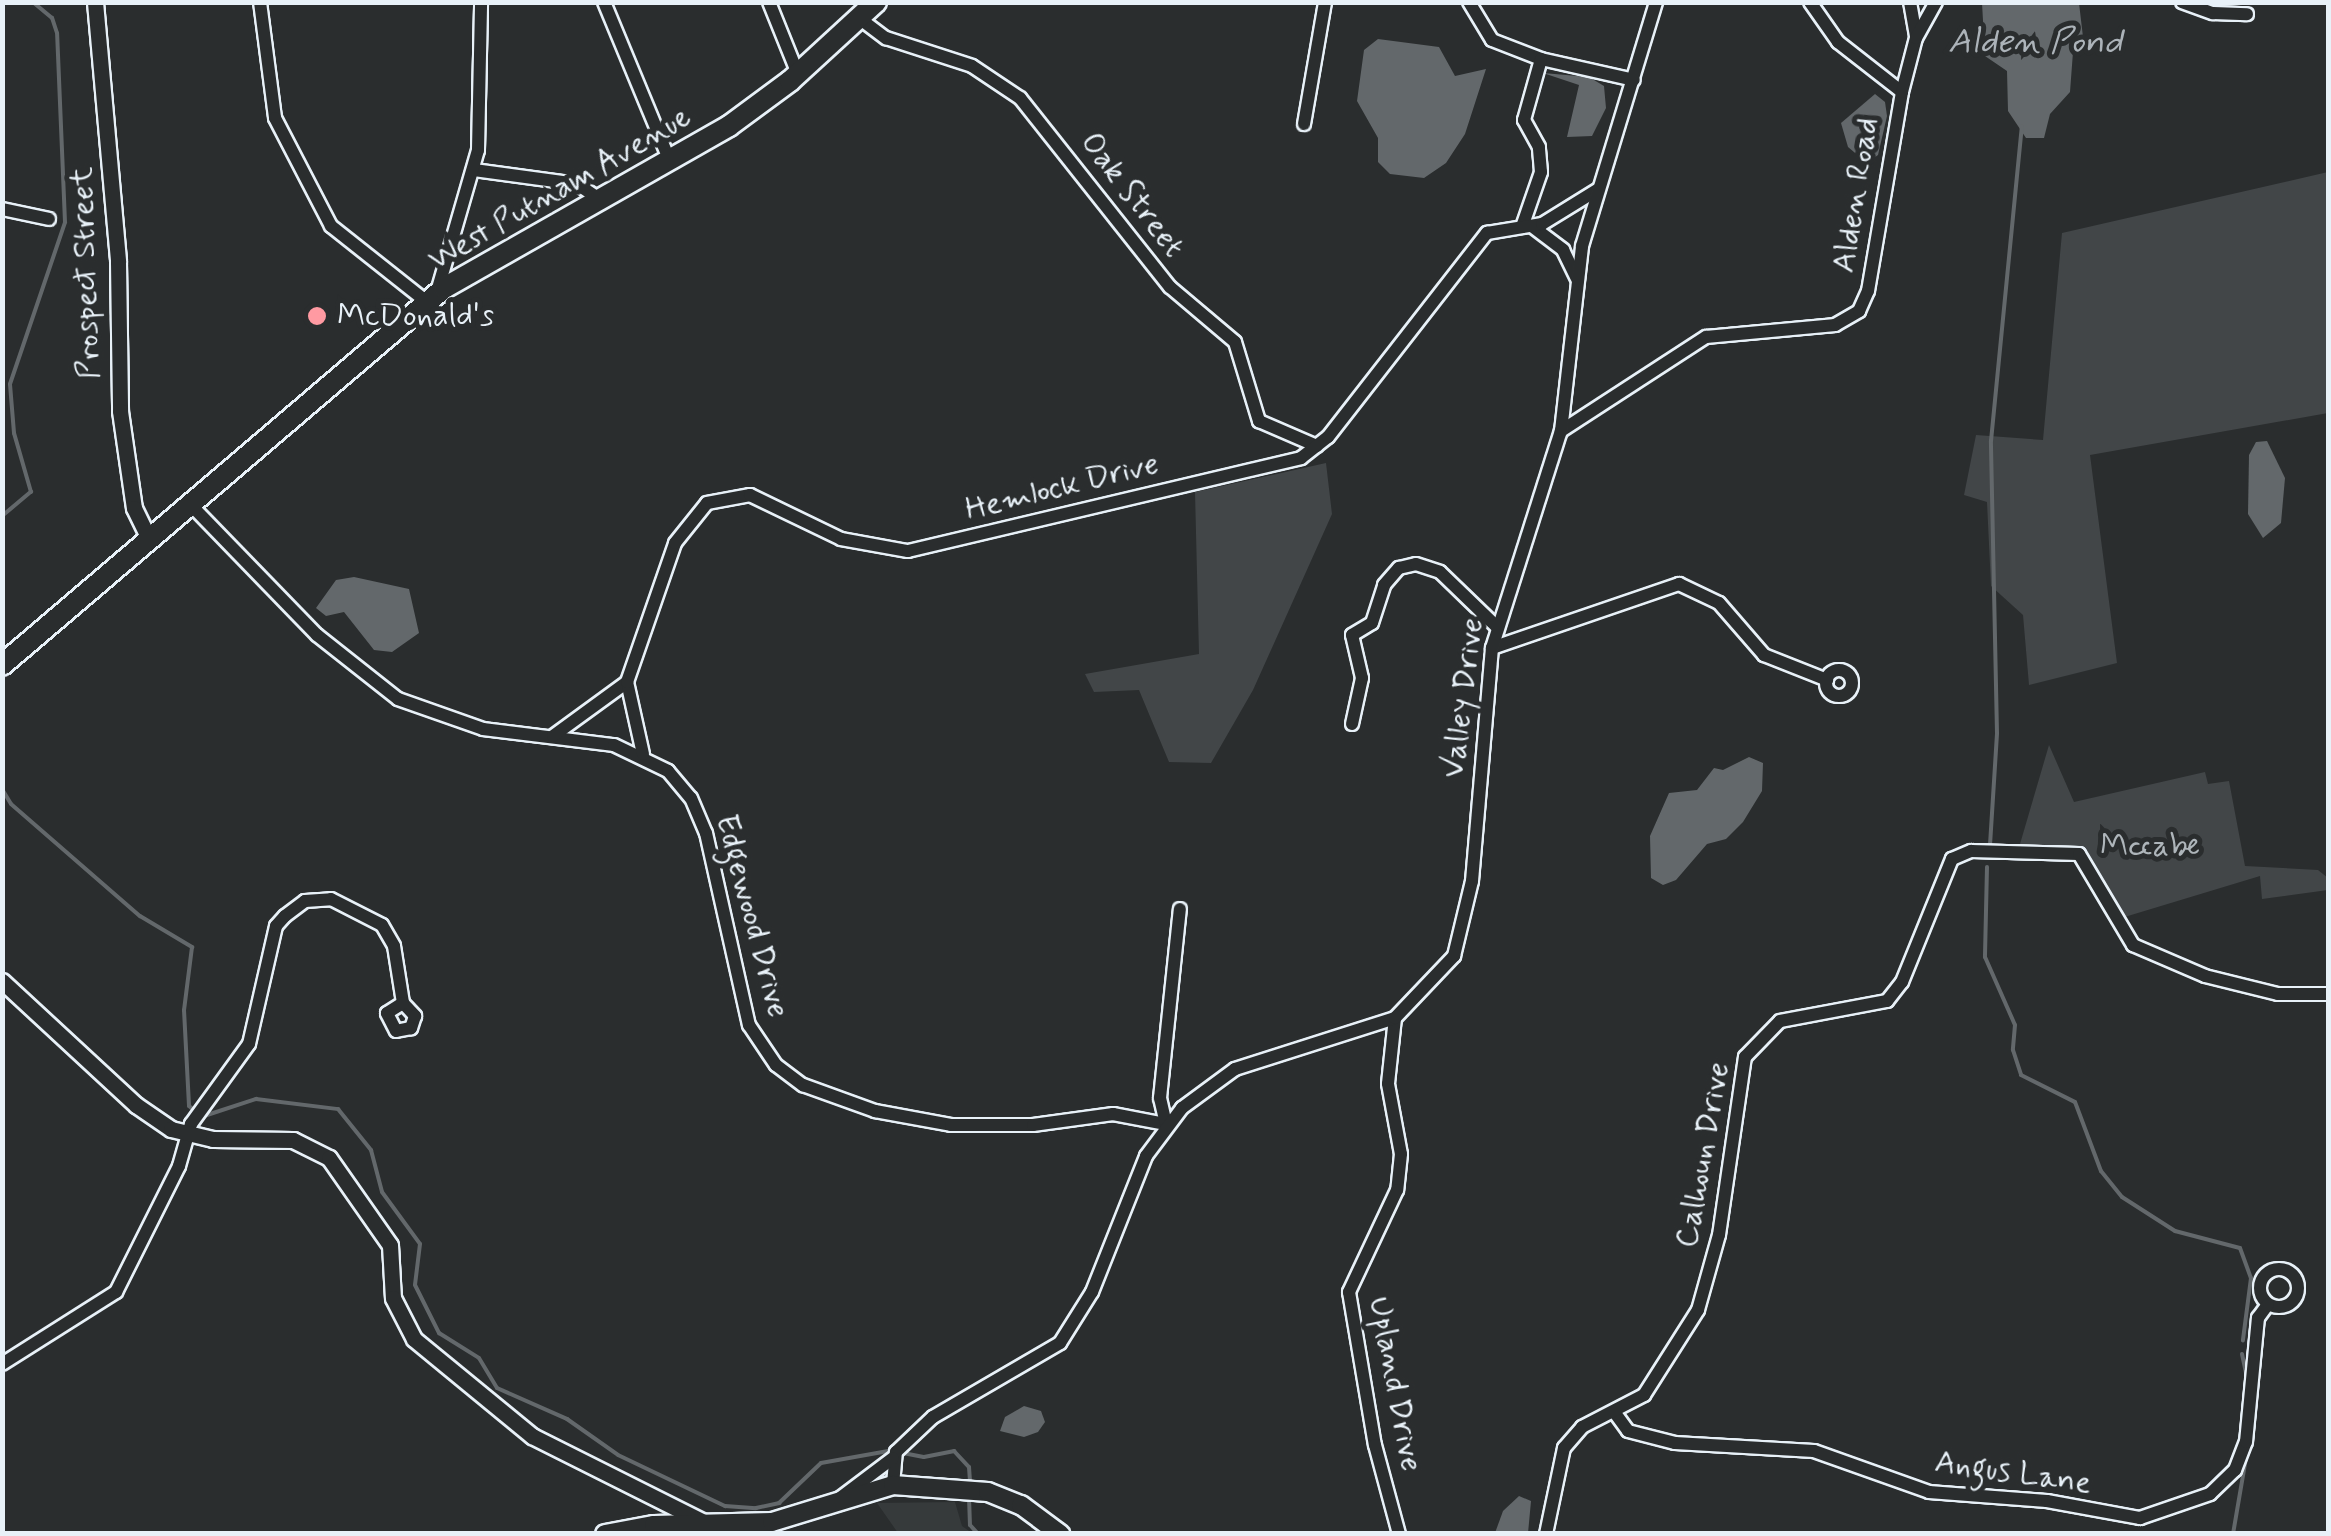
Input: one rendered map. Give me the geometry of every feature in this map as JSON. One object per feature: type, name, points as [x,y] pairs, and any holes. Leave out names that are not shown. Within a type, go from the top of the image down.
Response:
[{"type":"main road","name":"West Putnam Avenue","points":[[2,664],[432,298],[492,255],[670,162],[798,74],[876,2]]},
{"type":"main road","points":[[604,1534],[772,1522],[840,1498],[893,1485],[970,1489],[1021,1506],[1060,1534]]},
{"type":"street","name":"Prospect Street","points":[[95,2],[119,281],[120,411],[134,508],[148,537]]},
{"type":"street","points":[[260,2],[275,118],[332,226],[432,298],[474,170],[481,2]]},
{"type":"street","points":[[604,2],[670,162]]},
{"type":"street","points":[[768,2],[798,74]]},
{"type":"street","points":[[1304,124],[1326,2]]},
{"type":"street","points":[[1469,2],[1492,40],[1541,59],[1634,80]]},
{"type":"street","name":"Valley Drive","points":[[840,1498],[897,1452],[933,1416],[1060,1343],[1082,1313],[1146,1156],[1166,1124],[1235,1069],[1395,1018],[1438,978],[1465,926],[1492,648],[1561,431],[1578,281],[1599,188],[1656,2]]},
{"type":"street","points":[[1810,2],[1838,42],[1902,92]]},
{"type":"street","points":[[1910,2],[1916,38]]},
{"type":"street","name":"Alden Road","points":[[1561,431],[1706,338],[1835,325],[1859,312],[1868,291],[1902,92],[1916,38],[1936,2]]},
{"type":"street","points":[[2182,2],[2223,14],[2247,14]]},
{"type":"street","name":"Oak Street","points":[[860,18],[886,38],[972,66],[1020,98],[1170,287],[1235,342],[1260,421],[1317,446]]},
{"type":"street","points":[[1541,59],[1524,120],[1539,148],[1541,172],[1528,227],[1563,250],[1578,281]]},
{"type":"street","points":[[474,170],[577,184],[599,199]]},
{"type":"street","name":"Hemlock Drive","points":[[627,682],[675,543],[693,514],[722,497],[762,498],[841,539],[908,550],[1282,463],[1317,446],[1479,240],[1498,229],[1528,227],[1599,188]]},
{"type":"street","points":[[2,209],[49,219]]},
{"type":"street","points":[[188,502],[317,634],[376,685],[454,722],[643,754],[627,682],[552,736]]},
{"type":"street","points":[[1352,724],[1362,678],[1352,635],[1372,623],[1384,585],[1398,568],[1416,564],[1440,572],[1497,627]]},
{"type":"street","points":[[1492,648],[1679,584],[1719,603],[1764,655],[1792,672],[1827,680]]},
{"type":"street","name":"Edgewood Drive","points":[[643,754],[668,771],[696,808],[742,1006],[756,1038],[790,1077],[842,1102],[950,1125],[1033,1125],[1114,1114],[1166,1124]]},
{"type":"street","name":"Calhoun Drive","points":[[1546,1534],[1564,1448],[1582,1427],[1644,1395],[1704,1296],[1745,1057],[1780,1021],[1887,1001],[1916,952],[1946,867],[1960,854],[2079,854],[2133,945],[2205,976],[2278,994],[2328,994]]},
{"type":"street","points":[[2,1364],[116,1292],[179,1166],[188,1129],[249,1044],[276,926],[304,901],[342,901],[382,924],[394,946],[403,1003]]},
{"type":"street","points":[[1166,1124],[1160,1098],[1180,908]]},
{"type":"street","points":[[2,981],[136,1106],[188,1129],[293,1140],[318,1150],[341,1171],[390,1245],[393,1298],[414,1340],[532,1436],[720,1527]]},
{"type":"street","name":"Upland Drive","points":[[1395,1018],[1388,1084],[1401,1154],[1397,1190],[1348,1292],[1374,1445],[1399,1534]]},
{"type":"street","name":"Angus Lane","points":[[1615,1413],[1628,1431],[1675,1442],[1814,1451],[1929,1492],[2047,1501],[2140,1518],[2210,1494],[2235,1470],[2246,1442],[2258,1318],[2268,1304]]},
{"type":"street","points":[[893,1485],[897,1452]]},
{"type":"shaded area","points":[[955,1502],[962,1526],[972,1533],[898,1533],[877,1503]]},
{"type":"green space","points":[[2328,172],[2328,413],[2090,455],[2117,663],[2029,685],[2023,615],[1991,586],[1987,502],[1964,495],[1976,435],[2043,440],[2062,233]]},
{"type":"green space","points":[[1326,463],[1332,514],[1253,690],[1211,763],[1169,762],[1139,690],[1094,692],[1085,674],[1199,654],[1195,492]]},
{"type":"green space","name":"Mccabe","points":[[2049,745],[2074,802],[2205,772],[2208,784],[2229,781],[2245,866],[2318,870],[2328,878],[2328,890],[2262,899],[2260,876],[2118,919],[2075,846],[2020,844]]},
{"type":"water","name":"Alden Pond","points":[[1982,3],[2079,3],[2083,37],[2073,52],[2070,92],[2050,114],[2044,138],[2026,138],[2008,111],[2007,71],[1985,56]]},
{"type":"water","points":[[1378,39],[1439,47],[1455,76],[1486,69],[1465,134],[1446,163],[1424,178],[1390,174],[1378,162],[1378,138],[1357,101],[1364,50]]},
{"type":"water","points":[[1543,73],[1589,77],[1604,86],[1606,108],[1592,136],[1567,137],[1579,85]]},
{"type":"water","points":[[1875,94],[1885,102],[1887,116],[1878,155],[1867,163],[1848,147],[1841,123]]},
{"type":"water","points":[[2267,441],[2285,478],[2281,523],[2263,538],[2248,514],[2249,455],[2256,442]]},
{"type":"water","points":[[354,577],[409,589],[419,633],[392,652],[374,650],[344,612],[326,616],[316,608],[336,580]]},
{"type":"water","points":[[1749,757],[1763,763],[1762,791],[1743,822],[1726,839],[1707,844],[1676,880],[1663,885],[1651,878],[1650,836],[1669,793],[1697,790],[1714,768],[1723,770]]},
{"type":"water","points":[[1024,1406],[1041,1411],[1045,1422],[1038,1432],[1024,1437],[1000,1431],[1005,1417]]},
{"type":"water","points":[[1519,1496],[1531,1501],[1528,1533],[1495,1533],[1503,1511]]},
{"type":"waterway","points":[[2,516],[31,492],[14,433],[10,384],[65,222],[57,33],[52,18],[33,2]]},
{"type":"waterway","points":[[1990,845],[1997,733],[1991,441],[2022,127]]},
{"type":"waterway","points":[[2,789],[11,804],[140,916],[192,947],[184,1010],[189,1106],[195,1111]]},
{"type":"waterway","points":[[1987,867],[1985,957],[2015,1025],[2013,1050],[2021,1075],[2075,1102],[2101,1171],[2122,1197],[2175,1231],[2240,1248],[2251,1278],[2243,1340]]},
{"type":"waterway","points":[[204,1116],[256,1099],[338,1109],[371,1150],[382,1192],[420,1244],[415,1285],[439,1333],[479,1358],[497,1388],[567,1419],[618,1455],[725,1506],[756,1508],[779,1503],[821,1463],[894,1450]]},
{"type":"waterway","points":[[2242,1354],[2247,1377]]},
{"type":"waterway","points":[[2233,1534],[2254,1411]]},
{"type":"waterway","points":[[903,1453],[924,1457],[954,1451],[969,1467],[970,1483]]},
{"type":"waterway","points":[[969,1497],[970,1525],[978,1534]]},
{"type":"place","name":"McDonald's","points":[[317,316]]}]
